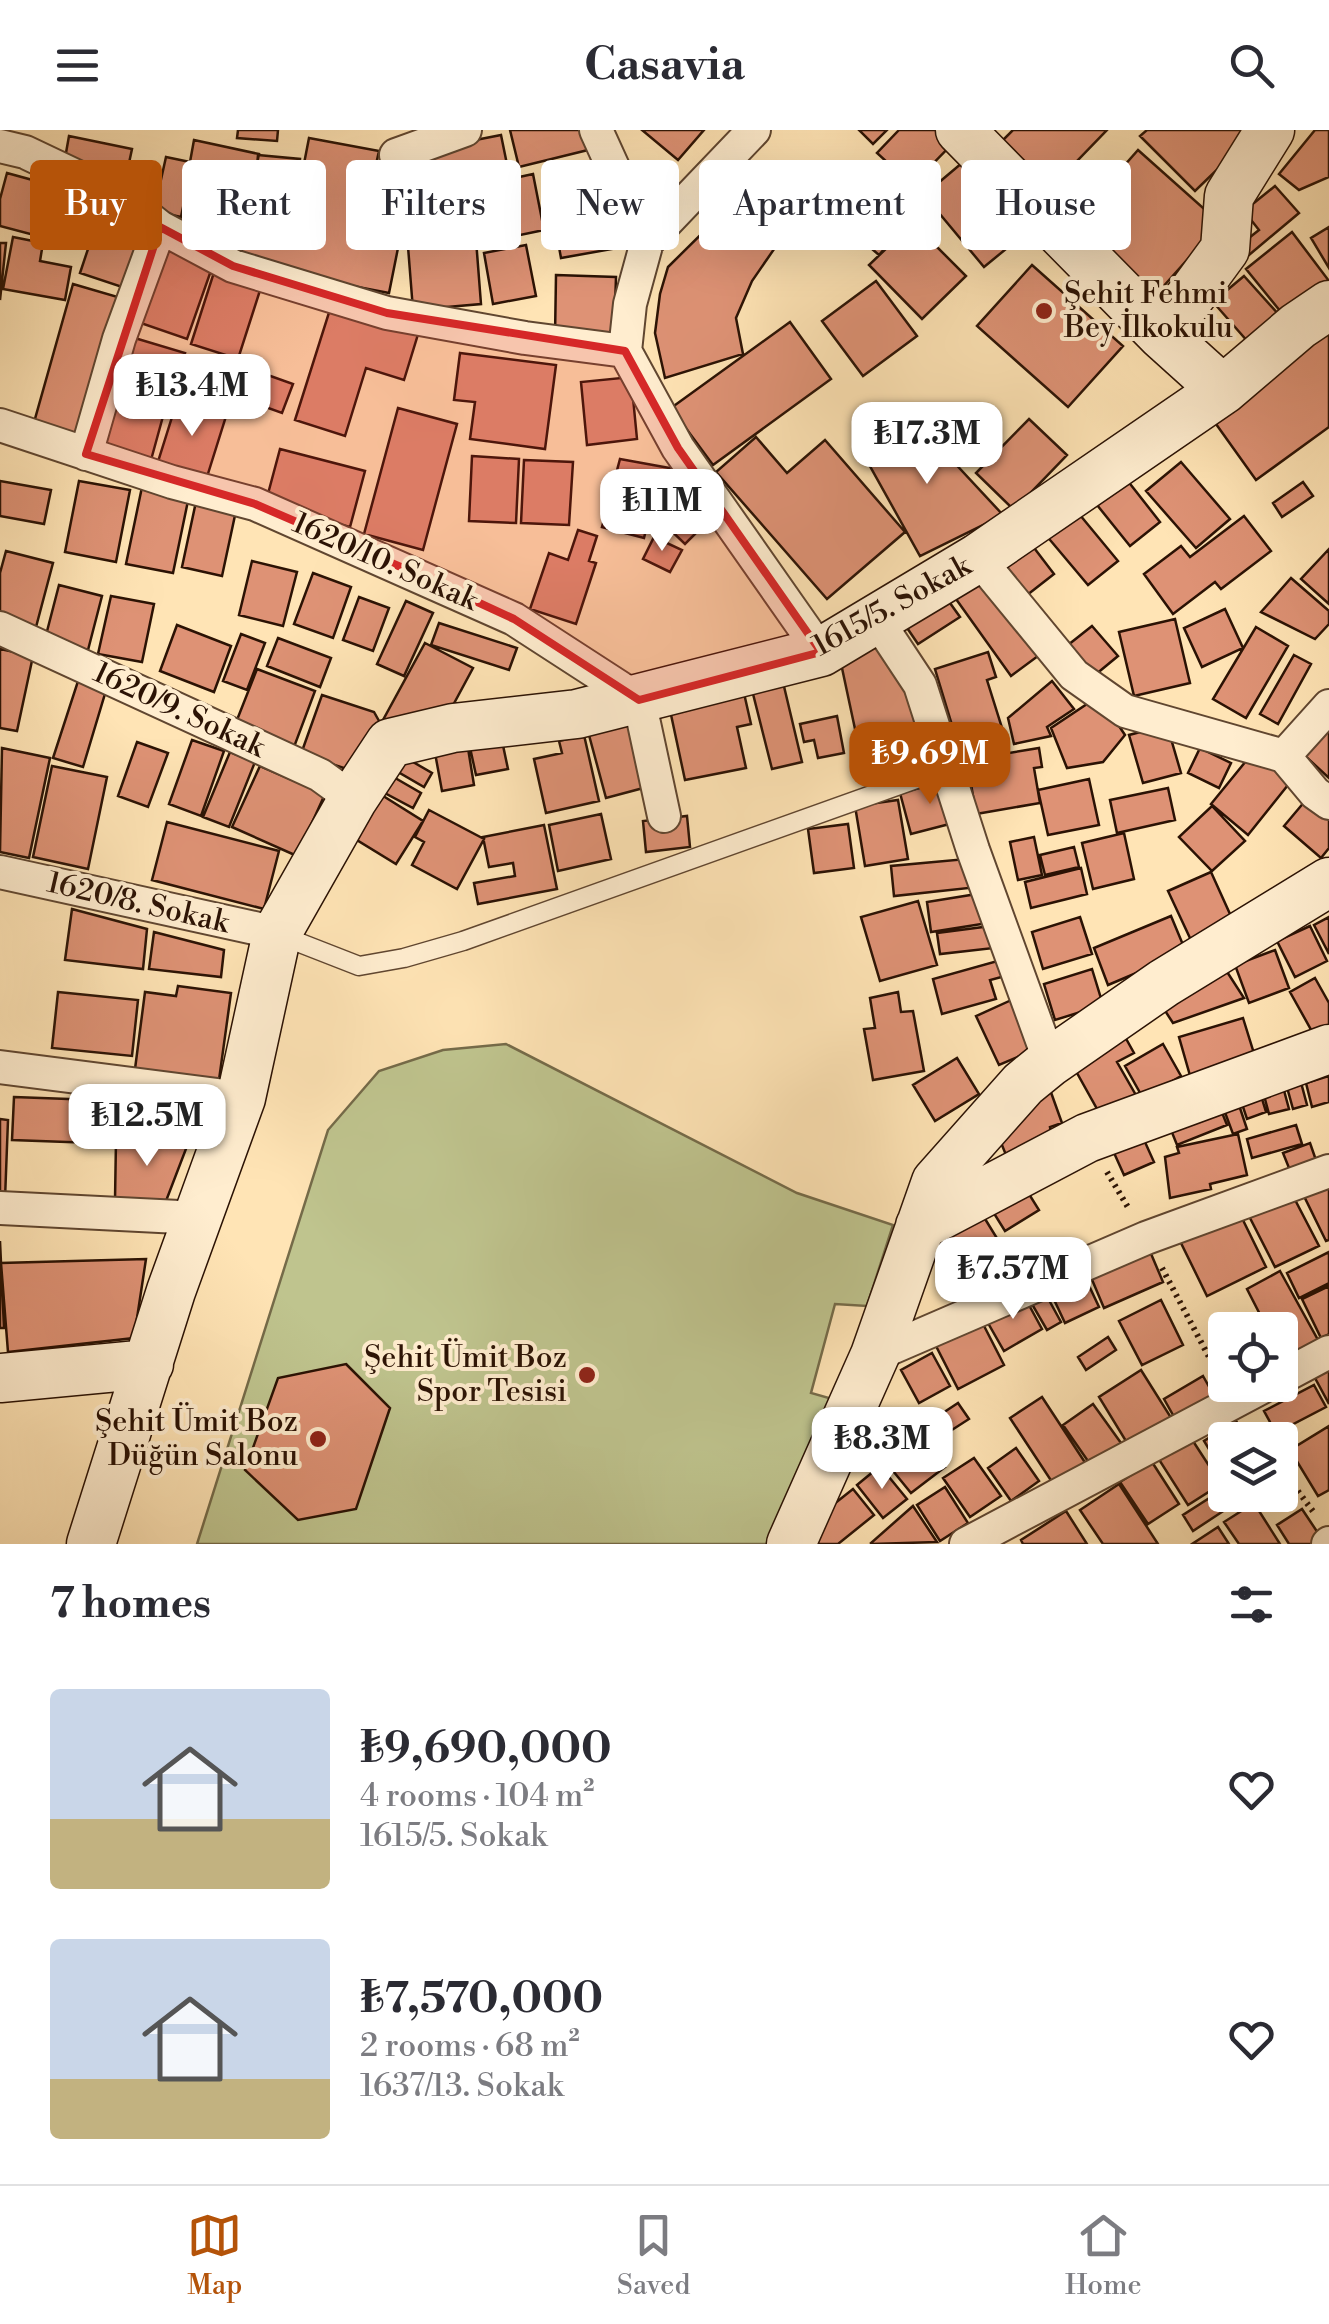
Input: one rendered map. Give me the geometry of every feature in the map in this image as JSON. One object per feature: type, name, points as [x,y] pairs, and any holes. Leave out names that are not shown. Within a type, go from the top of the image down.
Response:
[{"type":"main road","points":[[960,130],[1162,335],[1223,390]]},
{"type":"main road","points":[[1162,335],[1224,249],[1229,196],[1270,130]]},
{"type":"main road","name":"1615/5. Sokak","points":[[241,1098],[277,933],[353,799],[390,743],[452,728],[578,714],[821,652],[978,558],[1223,390],[1298,326],[1329,305]]},
{"type":"main road","points":[[791,1544],[875,1356],[936,1182],[1023,1084],[1050,1062],[1164,983],[1329,882]]},
{"type":"main road","points":[[920,1226],[1087,1138],[1329,1049]]},
{"type":"main road","points":[[91,1544],[171,1291],[241,1098]]},
{"type":"main road","points":[[0,1378],[149,1364]]},
{"type":"street","points":[[396,156],[465,130]]},
{"type":"street","points":[[596,130],[610,160]]},
{"type":"street","points":[[679,209],[754,130]]},
{"type":"street","points":[[0,146],[42,160]]},
{"type":"street","points":[[162,228],[233,266],[388,313],[624,351]]},
{"type":"street","points":[[86,454],[119,339],[152,250]]},
{"type":"street","points":[[646,250],[630,304],[624,351],[678,448],[821,652]]},
{"type":"street","name":"1620/10. Sokak","points":[[0,426],[255,504],[514,620],[639,700]]},
{"type":"street","points":[[978,558],[1074,675],[1125,711],[1284,756],[1314,793],[1329,803]]},
{"type":"street","points":[[877,620],[920,685],[1050,1062]]},
{"type":"street","name":"1620/9. Sokak","points":[[0,628],[320,775],[353,799]]},
{"type":"street","points":[[639,700],[664,816]]},
{"type":"street","points":[[1284,756],[1329,706]]},
{"type":"street","name":"1620/8. Sokak","points":[[0,872],[277,933]]},
{"type":"street","points":[[0,1067],[241,1098]]},
{"type":"street","points":[[875,1356],[1146,1238],[1329,1172]]},
{"type":"street","points":[[0,1208],[199,1218]]},
{"type":"street","points":[[1298,1368],[1329,1352]]},
{"type":"street","points":[[966,1544],[1232,1402]]},
{"type":"lane","points":[[277,933],[359,966],[404,958],[482,934],[947,768]]},
{"type":"path","points":[[1087,1138],[1146,1238],[1208,1356]]},
{"type":"path","points":[[1298,1495],[1325,1536]]},
{"type":"highlighted area","points":[[160,227],[233,266],[387,313],[625,351],[678,448],[821,652],[639,700],[514,619],[410,571],[255,504],[86,454]]},
{"type":"green space","points":[[506,1044],[797,1193],[893,1225],[867,1306],[835,1304],[811,1393],[843,1402],[773,1544],[197,1544],[328,1130],[379,1071],[443,1050]]},
{"type":"building","points":[[238,130],[278,130],[277,141],[237,138]]},
{"type":"building","points":[[510,130],[588,130],[592,149],[521,167],[521,160],[517,160]]},
{"type":"building","points":[[642,130],[704,130],[678,160]]},
{"type":"building","points":[[859,130],[887,130],[873,144]]},
{"type":"building","points":[[899,130],[947,130],[957,139],[936,160],[885,160],[877,153]]},
{"type":"building","points":[[1013,130],[1107,130],[1078,160],[1018,160],[1000,143]]},
{"type":"building","points":[[1147,130],[1248,130],[1253,135],[1195,191],[1140,136]]},
{"type":"building","points":[[1315,130],[1329,130],[1329,177],[1299,190],[1279,174]]},
{"type":"building","points":[[501,135],[506,160],[400,160],[399,155]]},
{"type":"building","points":[[69,136],[132,149],[130,160],[65,160]]},
{"type":"building","points":[[309,138],[379,151],[377,160],[346,160],[346,250],[398,250],[389,293],[239,264],[242,250],[326,250],[326,160],[305,160]]},
{"type":"building","points":[[194,140],[259,154],[258,160],[190,160]]},
{"type":"building","points":[[1138,150],[1220,223],[1153,298],[1098,250],[1131,250],[1129,160]]},
{"type":"building","points":[[258,155],[300,159],[300,160],[258,160]]},
{"type":"building","points":[[166,157],[182,160],[181,217],[162,213]]},
{"type":"building","points":[[961,164],[961,239],[941,215],[941,181]]},
{"type":"building","points":[[7,173],[30,179],[30,234],[0,226],[0,199]]},
{"type":"building","points":[[533,174],[541,231],[521,235],[521,177]]},
{"type":"building","points":[[1275,186],[1299,213],[1249,255],[1240,245],[1259,230],[1244,211]]},
{"type":"building","points":[[1329,227],[1329,268],[1311,238]]},
{"type":"building","points":[[1292,232],[1329,281],[1285,317],[1246,269]]},
{"type":"building","points":[[699,236],[699,250],[773,250],[752,281],[736,318],[743,354],[665,378],[655,333],[668,267]]},
{"type":"building","points":[[13,237],[30,240],[30,250],[42,250],[40,261],[71,267],[65,300],[3,289]]},
{"type":"building","points":[[0,243],[6,243],[0,300]]},
{"type":"building","points":[[162,244],[214,262],[187,339],[132,320]]},
{"type":"building","points":[[526,245],[536,296],[493,304],[484,253],[521,250]]},
{"type":"building","points":[[88,250],[138,250],[125,288],[80,273]]},
{"type":"building","points":[[408,250],[477,250],[481,304],[413,310]]},
{"type":"building","points":[[560,250],[606,250],[561,258]]},
{"type":"building","points":[[885,250],[940,250],[966,276],[922,319],[869,265]]},
{"type":"building","points":[[970,250],[1005,250],[984,267]]},
{"type":"building","name":"Şehit Fehmi Bey İlkokulu","points":[[1032,265],[1123,346],[1068,407],[977,326]]},
{"type":"building","points":[[216,266],[263,281],[238,359],[191,344]]},
{"type":"building","points":[[556,275],[616,277],[614,339],[555,337]]},
{"type":"building","points":[[1244,276],[1280,316],[1249,343],[1213,302]]},
{"type":"building","points":[[876,281],[917,336],[863,376],[822,321]]},
{"type":"building","points":[[73,284],[128,300],[88,442],[33,426]]},
{"type":"building","points":[[332,303],[419,331],[404,380],[366,368],[345,436],[295,420]]},
{"type":"building","points":[[790,322],[831,379],[713,465],[671,408]]},
{"type":"building","points":[[1329,324],[1329,427],[1256,480],[1206,410]]},
{"type":"building","points":[[128,336],[185,353],[170,399],[113,382]]},
{"type":"building","points":[[460,353],[556,365],[545,449],[470,439],[475,402],[454,400]]},
{"type":"building","points":[[228,361],[293,384],[282,413],[218,390]]},
{"type":"building","points":[[631,377],[637,439],[587,445],[581,382]]},
{"type":"building","points":[[110,395],[165,409],[151,460],[96,446]]},
{"type":"building","points":[[178,398],[227,413],[206,480],[157,465]]},
{"type":"building","points":[[398,408],[457,424],[423,550],[364,534]]},
{"type":"building","points":[[910,415],[1003,515],[920,556],[861,450]]},
{"type":"building","points":[[1029,419],[1067,455],[1014,510],[976,473]]},
{"type":"building","points":[[756,437],[787,473],[825,440],[905,532],[827,599],[716,472]]},
{"type":"building","points":[[280,449],[365,471],[350,527],[265,505]]},
{"type":"building","points":[[472,456],[519,459],[516,523],[469,521]]},
{"type":"building","points":[[620,459],[675,469],[662,518],[650,514],[644,538],[602,527]]},
{"type":"building","points":[[524,460],[573,462],[569,525],[521,523]]},
{"type":"building","points":[[1181,462],[1230,519],[1196,548],[1146,491]]},
{"type":"building","points":[[1120,471],[1160,522],[1130,546],[1089,495]]},
{"type":"building","points":[[690,480],[721,516],[704,530],[674,494]]},
{"type":"building","points":[[0,481],[51,490],[44,524],[0,516]]},
{"type":"building","points":[[79,481],[130,490],[116,562],[65,552]]},
{"type":"building","points":[[1303,482],[1313,496],[1282,517],[1273,503]]},
{"type":"building","points":[[142,487],[189,496],[173,573],[126,564]]},
{"type":"building","points":[[197,497],[237,506],[222,576],[182,567]]},
{"type":"building","points":[[676,506],[700,529],[685,544],[661,521]]},
{"type":"building","points":[[1075,509],[1118,561],[1088,585],[1045,534]]},
{"type":"building","points":[[1244,516],[1271,551],[1221,589],[1215,582],[1173,614],[1144,574],[1181,546],[1190,557]]},
{"type":"building","points":[[578,530],[597,536],[589,561],[596,563],[576,624],[530,609],[549,553],[568,560]]},
{"type":"building","points":[[1025,536],[1054,574],[1022,599],[993,562]]},
{"type":"building","points":[[654,537],[682,550],[670,572],[643,559]]},
{"type":"building","points":[[1329,549],[1329,604],[1301,579]]},
{"type":"building","points":[[6,551],[53,563],[36,627],[0,618],[0,573]]},
{"type":"building","points":[[252,561],[297,572],[283,626],[239,615]]},
{"type":"building","points":[[979,561],[1038,656],[1011,676],[946,585]]},
{"type":"building","points":[[313,573],[351,587],[333,638],[294,624]]},
{"type":"building","points":[[1291,578],[1329,611],[1329,624],[1315,639],[1261,612]]},
{"type":"building","points":[[59,585],[102,596],[88,650],[45,639]]},
{"type":"building","points":[[940,589],[960,617],[918,644],[899,616]]},
{"type":"building","points":[[111,596],[154,604],[142,662],[98,654]]},
{"type":"building","points":[[359,597],[389,608],[373,651],[343,640]]},
{"type":"building","points":[[406,601],[433,613],[404,676],[377,664]]},
{"type":"building","points":[[1225,609],[1243,648],[1202,667],[1184,628]]},
{"type":"building","points":[[1175,619],[1190,683],[1134,696],[1119,632]]},
{"type":"building","points":[[439,623],[517,648],[509,670],[431,645]]},
{"type":"building","points":[[177,625],[231,646],[214,692],[160,671]]},
{"type":"building","points":[[1092,626],[1118,656],[1089,680],[1063,649]]},
{"type":"building","points":[[1256,627],[1288,646],[1246,718],[1213,699]]},
{"type":"building","points":[[241,634],[265,643],[247,690],[223,681]]},
{"type":"building","points":[[278,638],[331,658],[320,687],[267,666]]},
{"type":"building","points":[[425,643],[473,668],[444,722],[405,732],[383,720]]},
{"type":"building","points":[[885,643],[924,726],[858,743],[839,654]]},
{"type":"building","points":[[0,649],[33,656],[17,731],[0,728]]},
{"type":"building","points":[[988,652],[996,677],[987,680],[1007,744],[962,758],[935,669]]},
{"type":"building","points":[[1294,655],[1311,664],[1278,724],[1260,714]]},
{"type":"building","points":[[257,669],[315,691],[294,747],[235,725]]},
{"type":"building","points":[[79,678],[107,687],[83,767],[53,758]]},
{"type":"building","points":[[782,678],[802,762],[772,769],[751,686]]},
{"type":"building","points":[[741,680],[751,724],[737,727],[746,768],[685,780],[667,696]]},
{"type":"building","points":[[1052,681],[1074,709],[1047,727],[1051,736],[1014,744],[1008,718]]},
{"type":"building","points":[[322,695],[374,712],[388,737],[353,771],[301,754]]},
{"type":"building","points":[[1099,696],[1125,735],[1103,762],[1067,768],[1051,728]]},
{"type":"building","points":[[628,713],[647,787],[606,798],[586,724]]},
{"type":"building","points":[[837,716],[844,753],[818,758],[814,740],[804,742],[800,724]]},
{"type":"building","points":[[1167,725],[1181,773],[1143,783],[1129,735]]},
{"type":"building","points":[[1329,726],[1329,778],[1303,754]]},
{"type":"building","points":[[584,735],[599,801],[546,813],[534,759],[562,753],[559,741]]},
{"type":"building","points":[[466,736],[474,785],[442,791],[433,742]]},
{"type":"building","points":[[501,736],[508,769],[476,775],[469,743]]},
{"type":"building","points":[[192,740],[224,751],[201,816],[169,804]]},
{"type":"building","points":[[137,742],[168,753],[148,807],[118,796]]},
{"type":"building","points":[[2,748],[50,758],[29,858],[0,852]]},
{"type":"building","points":[[1039,748],[1042,767],[1034,768],[1040,803],[976,814],[967,760]]},
{"type":"building","points":[[1200,748],[1231,763],[1219,788],[1188,773]]},
{"type":"building","points":[[1255,750],[1292,780],[1248,835],[1211,804]]},
{"type":"building","points":[[230,752],[255,762],[229,827],[203,817]]},
{"type":"building","points":[[401,755],[432,773],[424,787],[393,769]]},
{"type":"building","points":[[52,766],[107,777],[88,869],[33,857]]},
{"type":"building","points":[[260,766],[325,794],[297,856],[232,827]]},
{"type":"building","points":[[390,775],[421,793],[413,808],[381,791]]},
{"type":"building","points":[[1089,779],[1099,825],[1048,835],[1038,790]]},
{"type":"building","points":[[950,780],[961,821],[911,834],[900,793]]},
{"type":"building","points":[[1168,788],[1175,820],[1117,833],[1110,800]]},
{"type":"building","points":[[380,794],[423,821],[396,864],[352,837]]},
{"type":"building","points":[[1311,794],[1329,810],[1329,848],[1321,858],[1284,826]]},
{"type":"building","points":[[898,800],[908,859],[865,866],[855,806]]},
{"type":"building","points":[[1212,806],[1245,841],[1212,871],[1179,837]]},
{"type":"building","points":[[429,810],[484,839],[457,889],[412,865],[424,842],[415,837]]},
{"type":"building","points":[[601,814],[611,859],[558,871],[549,825]]},
{"type":"building","points":[[687,816],[690,847],[646,852],[643,821]]},
{"type":"building","points":[[167,822],[279,851],[264,909],[152,880]]},
{"type":"building","points":[[848,824],[854,868],[814,873],[808,829]]},
{"type":"building","points":[[544,825],[557,889],[478,904],[474,883],[515,876],[513,863],[489,867],[483,837]]},
{"type":"building","points":[[1124,833],[1134,879],[1093,889],[1082,843]]},
{"type":"building","points":[[1034,837],[1042,875],[1018,880],[1010,842]]},
{"type":"building","points":[[1074,847],[1079,867],[1045,875],[1040,855]]},
{"type":"building","points":[[966,859],[969,888],[894,896],[891,866]]},
{"type":"building","points":[[1081,868],[1087,894],[1031,908],[1025,882]]},
{"type":"building","points":[[1211,872],[1239,934],[1197,953],[1168,891]]},
{"type":"building","points":[[983,893],[988,923],[931,932],[927,902]]},
{"type":"building","points":[[918,901],[937,965],[880,981],[861,917]]},
{"type":"building","points":[[72,909],[147,929],[143,969],[65,960]]},
{"type":"building","points":[[1171,916],[1186,952],[1108,985],[1094,948]]},
{"type":"building","points":[[1080,917],[1092,954],[1043,969],[1032,932]]},
{"type":"building","points":[[1329,917],[1329,954],[1314,925]]},
{"type":"building","points":[[991,926],[994,948],[940,954],[937,933]]},
{"type":"building","points":[[1310,926],[1327,961],[1295,977],[1277,941]]},
{"type":"building","points":[[154,932],[224,950],[221,977],[149,969]]},
{"type":"building","points":[[1275,950],[1289,988],[1249,1003],[1235,965]]},
{"type":"building","points":[[1001,960],[1005,976],[990,980],[996,999],[942,1014],[933,979]]},
{"type":"building","points":[[1222,964],[1244,998],[1173,1023],[1160,1003]]},
{"type":"building","points":[[1092,969],[1103,1005],[1055,1020],[1044,984]]},
{"type":"building","points":[[1315,978],[1329,1003],[1329,1027],[1314,1035],[1290,992]]},
{"type":"building","points":[[178,986],[231,993],[219,1080],[135,1069],[145,992],[176,996]]},
{"type":"building","points":[[58,992],[138,1000],[132,1056],[52,1048]]},
{"type":"building","points":[[898,992],[901,1012],[913,1011],[924,1071],[873,1080],[864,1029],[875,1028],[870,998]]},
{"type":"building","points":[[1018,997],[1041,1047],[999,1065],[976,1016]]},
{"type":"building","points":[[1243,1018],[1256,1060],[1191,1079],[1179,1037]]},
{"type":"building","points":[[1124,1035],[1134,1053],[1117,1062],[1137,1097],[1101,1116],[1072,1064]]},
{"type":"building","points":[[1163,1044],[1181,1076],[1143,1098],[1125,1066]]},
{"type":"building","points":[[957,1058],[979,1094],[935,1121],[913,1085]]},
{"type":"building","points":[[1299,1075],[1307,1105],[1293,1109],[1285,1080]]},
{"type":"building","points":[[1329,1076],[1329,1102],[1312,1107],[1306,1083]]},
{"type":"building","points":[[1282,1083],[1289,1109],[1269,1114],[1262,1088]]},
{"type":"building","points":[[1048,1084],[1062,1123],[1050,1127],[1052,1139],[1006,1155],[995,1128]]},
{"type":"building","points":[[1259,1089],[1266,1112],[1247,1119],[1239,1095]]},
{"type":"building","points":[[1235,1093],[1247,1129],[1233,1134],[1220,1099]]},
{"type":"building","points":[[1215,1095],[1227,1125],[1177,1145],[1165,1115]]},
{"type":"building","points":[[14,1097],[95,1100],[94,1143],[12,1140]]},
{"type":"building","points":[[129,1099],[191,1103],[189,1138],[126,1134]]},
{"type":"building","points":[[0,1119],[8,1120],[5,1199],[0,1199]]},
{"type":"building","points":[[1296,1125],[1302,1144],[1252,1158],[1247,1139]]},
{"type":"building","points":[[1140,1131],[1154,1162],[1124,1175],[1110,1144]]},
{"type":"building","points":[[1238,1134],[1247,1175],[1210,1184],[1211,1189],[1170,1198],[1165,1157],[1179,1153],[1177,1147]]},
{"type":"building","points":[[116,1140],[189,1141],[166,1201],[115,1200]]},
{"type":"building","points":[[1310,1143],[1317,1163],[1291,1173],[1283,1153]]},
{"type":"building","points":[[1329,1176],[1329,1240],[1326,1241],[1301,1190]]},
{"type":"building","points":[[1019,1178],[1039,1210],[1005,1231],[985,1199]]},
{"type":"building","points":[[1292,1194],[1319,1246],[1275,1267],[1249,1216]]},
{"type":"building","points":[[1239,1212],[1266,1267],[1207,1296],[1180,1241]]},
{"type":"building","points":[[982,1214],[1003,1248],[949,1280],[928,1245]]},
{"type":"building","points":[[0,1241],[4,1328],[0,1328]]},
{"type":"building","points":[[1149,1249],[1163,1282],[1104,1308],[1090,1275]]},
{"type":"building","points":[[1329,1252],[1329,1283],[1299,1298],[1287,1273]]},
{"type":"building","points":[[146,1259],[134,1338],[8,1352],[1,1263]]},
{"type":"building","points":[[1280,1271],[1318,1340],[1298,1351],[1298,1312],[1259,1312],[1247,1289]]},
{"type":"building","points":[[1084,1275],[1099,1307],[1065,1323],[1050,1291]]},
{"type":"building","points":[[1329,1286],[1329,1334],[1321,1338],[1302,1299]]},
{"type":"building","points":[[1044,1291],[1061,1322],[1047,1330],[1029,1299]]},
{"type":"building","points":[[1023,1294],[1042,1329],[1004,1351],[984,1316]]},
{"type":"building","points":[[1161,1300],[1183,1345],[1142,1365],[1119,1321]]},
{"type":"building","points":[[981,1320],[1004,1365],[958,1389],[935,1344]]},
{"type":"building","points":[[1108,1337],[1116,1350],[1086,1370],[1078,1357]]},
{"type":"building","points":[[932,1353],[950,1386],[919,1403],[901,1370]]},
{"type":"building","name":"Şehit Ümit Boz Düğün Salonu","points":[[346,1364],[390,1408],[356,1509],[298,1520],[245,1470],[278,1378]]},
{"type":"building","points":[[1141,1370],[1175,1424],[1132,1451],[1099,1397]]},
{"type":"building","points":[[1329,1370],[1329,1404],[1315,1378]]},
{"type":"building","points":[[1203,1376],[1211,1402],[1177,1422],[1164,1399]]},
{"type":"building","points":[[1314,1385],[1326,1407],[1297,1422],[1270,1422],[1264,1411],[1281,1402],[1298,1402],[1298,1393]]},
{"type":"building","points":[[1042,1397],[1086,1464],[1054,1485],[1010,1418]]},
{"type":"building","points":[[958,1403],[969,1419],[930,1444],[920,1428]]},
{"type":"building","points":[[1093,1404],[1121,1443],[1090,1464],[1063,1425]]},
{"type":"building","points":[[1329,1426],[1329,1490],[1318,1496],[1298,1463],[1298,1445]]},
{"type":"building","points":[[913,1428],[945,1467],[911,1493],[880,1455]]},
{"type":"building","points":[[1191,1438],[1208,1464],[1208,1492],[1188,1505],[1158,1458]]},
{"type":"building","points":[[1016,1448],[1039,1481],[1011,1501],[988,1468]]},
{"type":"building","points":[[974,1458],[1001,1496],[970,1517],[943,1478]]},
{"type":"building","points":[[1152,1462],[1179,1504],[1148,1524],[1120,1482]]},
{"type":"building","points":[[880,1466],[907,1499],[883,1518],[857,1485]]},
{"type":"building","points":[[1119,1484],[1158,1544],[1103,1544],[1080,1510]]},
{"type":"building","points":[[945,1487],[968,1523],[940,1541],[917,1505]]},
{"type":"building","points":[[853,1489],[874,1515],[838,1544],[819,1544],[805,1527]]},
{"type":"building","points":[[1208,1499],[1208,1512],[1222,1512],[1193,1531],[1183,1515]]},
{"type":"building","points":[[913,1506],[937,1542],[871,1543]]},
{"type":"building","points":[[1302,1509],[1322,1539],[1313,1544],[1289,1544],[1277,1525]]},
{"type":"building","points":[[1066,1511],[1087,1544],[1023,1544],[1021,1540]]},
{"type":"building","points":[[1240,1512],[1260,1512],[1280,1544],[1239,1544],[1224,1522]]},
{"type":"building","points":[[1218,1527],[1229,1544],[1192,1544]]},
{"type":"place","name":"Şehit Fehmi Bey İlkokulu","points":[[1044,311]]},
{"type":"place","name":"Şehit Ümit Boz Spor Tesisi","points":[[587,1375]]},
{"type":"place","name":"Şehit Ümit Boz Düğün Salonu","points":[[318,1439]]}]
